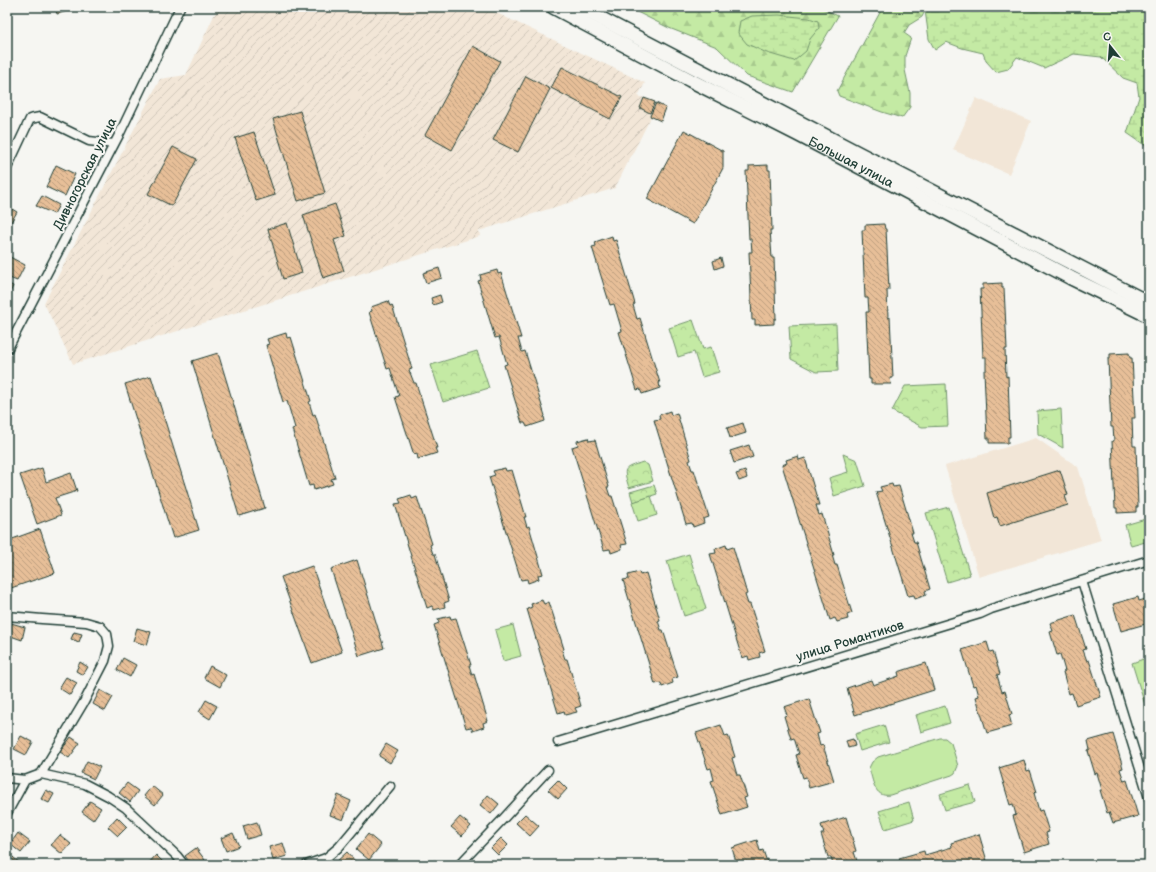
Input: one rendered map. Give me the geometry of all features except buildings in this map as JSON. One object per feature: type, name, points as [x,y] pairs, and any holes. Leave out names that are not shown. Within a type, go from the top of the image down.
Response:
[{"type":"main road","name":"Большая улица","points":[[553,7],[761,116],[799,128],[860,167],[1071,278],[1149,316]]},
{"type":"main road","name":"Большая улица","points":[[579,7],[799,128],[1149,303]]},
{"type":"street","name":"Дивногорская улица","points":[[7,350],[114,144],[180,7]]},
{"type":"street","points":[[7,168],[30,119],[40,117],[89,140],[114,144]]},
{"type":"street","name":"улица Романтиков","points":[[558,742],[980,614],[991,609],[1149,560]]},
{"type":"street","points":[[1082,581],[1149,798]]},
{"type":"street","points":[[7,616],[86,622],[100,626],[107,634],[109,646],[105,661],[84,702],[41,774]]},
{"type":"street","points":[[459,865],[548,770]]},
{"type":"street","points":[[7,778],[25,780],[41,774],[84,784],[108,796],[126,808],[177,856],[184,865]]},
{"type":"street","points":[[7,813],[25,780]]},
{"type":"street","points":[[306,865],[326,858],[339,847],[390,786]]},
{"type":"shaded area","points":[[218,7],[484,7],[645,83],[638,96],[654,101],[650,119],[615,188],[479,231],[480,236],[73,364],[44,303],[160,79],[186,75]]},
{"type":"shaded area","points":[[976,98],[1031,121],[1009,174],[953,150]]},
{"type":"shaded area","points":[[1036,438],[1078,467],[1101,540],[979,577],[945,466]]},
{"type":"green space","points":[[627,7],[819,7],[838,16],[793,92],[747,76],[717,47],[669,28]]},
{"type":"green space","points":[[883,7],[927,7],[922,17],[909,25],[904,33],[911,38],[905,56],[905,70],[910,93],[910,107],[902,118],[839,96],[837,91]]},
{"type":"green space","points":[[928,7],[1149,7],[1149,148],[1127,133],[1139,97],[1137,83],[1123,78],[1101,57],[1074,54],[1044,68],[1017,57],[1008,69],[996,72],[986,61],[983,53],[946,42],[935,50],[929,39],[925,10]]},
{"type":"green space","points":[[779,15],[809,18],[818,21],[819,28],[810,39],[806,51],[794,61],[767,53],[747,44],[738,33],[740,21],[752,16]]},
{"type":"green space","points":[[693,320],[703,349],[711,347],[719,372],[702,377],[694,352],[678,357],[669,328]]},
{"type":"green space","points":[[836,324],[838,371],[816,372],[791,359],[789,326]]},
{"type":"green space","points":[[477,351],[489,388],[443,402],[431,365]]},
{"type":"green space","points":[[946,384],[948,426],[922,427],[892,411],[905,386]]},
{"type":"green space","points":[[1061,409],[1063,448],[1038,434],[1037,411]]},
{"type":"green space","points":[[843,454],[857,460],[865,486],[834,496],[829,478],[848,472]]},
{"type":"green space","points":[[643,462],[648,465],[653,481],[629,488],[625,472],[626,470],[631,466]]},
{"type":"green space","points":[[654,485],[657,494],[633,502],[630,492]]},
{"type":"green space","points":[[651,496],[657,515],[638,521],[632,502]]},
{"type":"green space","points":[[949,507],[970,575],[947,582],[926,513]]},
{"type":"green space","points":[[1149,518],[1149,541],[1131,546],[1125,525]]},
{"type":"green space","points":[[689,554],[706,609],[684,616],[667,561]]},
{"type":"green space","points":[[513,625],[521,656],[503,661],[495,630]]},
{"type":"green space","points":[[1149,657],[1149,718],[1132,663]]},
{"type":"green space","points":[[945,706],[950,723],[921,732],[916,715]]},
{"type":"green space","points":[[884,725],[889,742],[860,751],[855,734]]},
{"type":"green space","points":[[940,738],[945,738],[951,743],[958,766],[955,773],[890,795],[881,794],[877,791],[869,768],[872,762],[878,757]]},
{"type":"green space","points":[[970,785],[975,802],[945,810],[940,794]]},
{"type":"green space","points":[[909,802],[914,820],[885,829],[879,811]]}]
